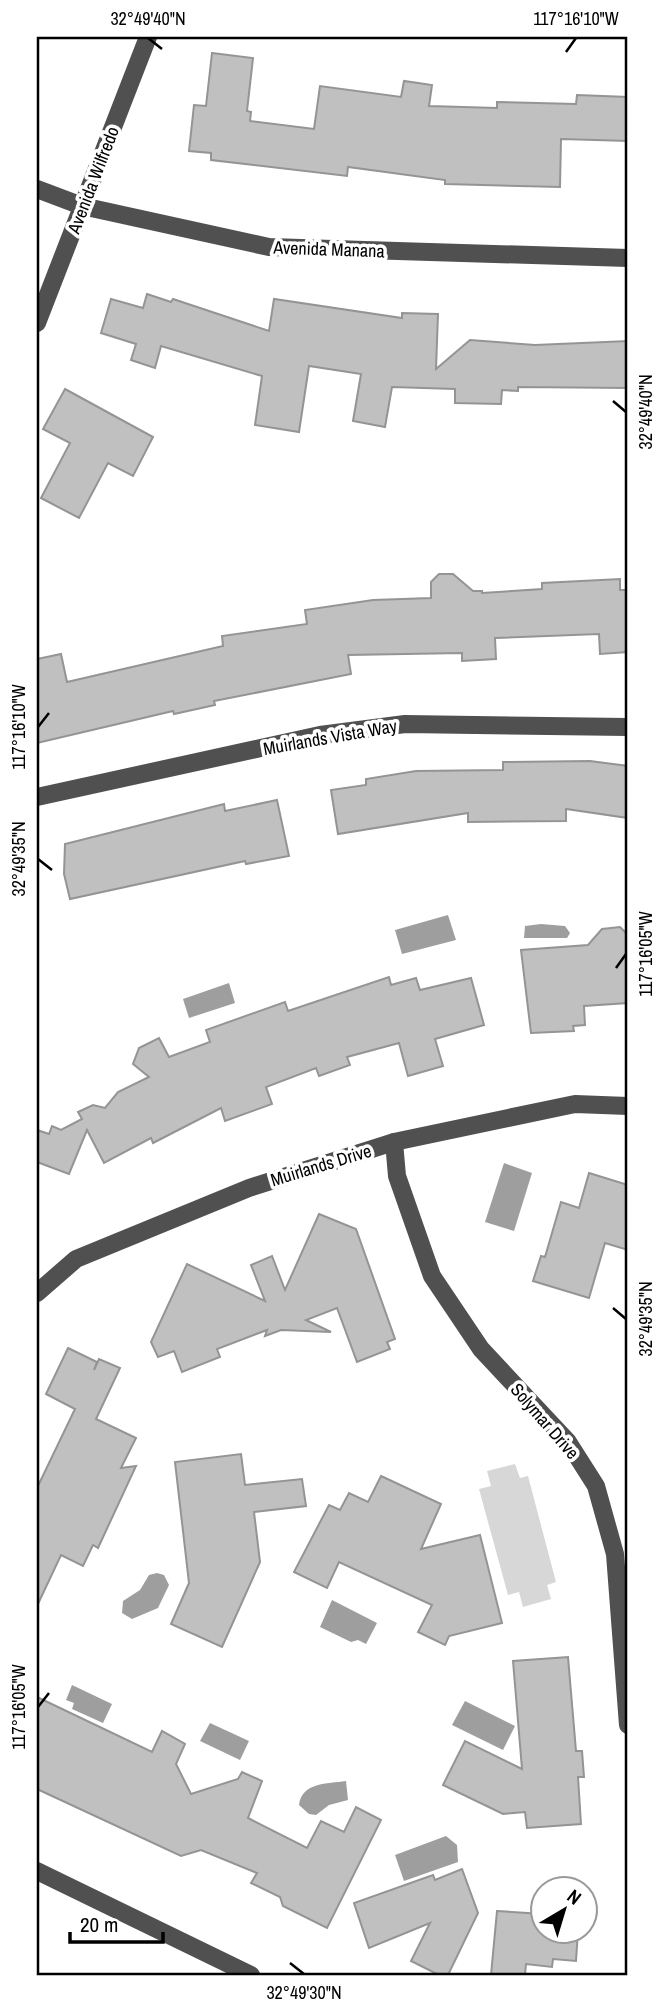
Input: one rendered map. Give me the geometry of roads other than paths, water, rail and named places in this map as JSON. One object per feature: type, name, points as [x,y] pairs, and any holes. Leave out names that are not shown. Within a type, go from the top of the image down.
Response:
[{"type":"street","name":"Avenida Wilfredo","points":[[37,323],[148,37]]},
{"type":"street","name":"Avenida Manana","points":[[37,189],[82,206],[269,247],[628,258]]},
{"type":"street","name":"Muirlands Vista Way","points":[[37,797],[320,736],[405,724],[628,727]]},
{"type":"street","name":"Muirlands Drive","points":[[37,1293],[76,1259],[249,1188],[394,1142],[575,1104],[628,1106]]},
{"type":"street","name":"Solymar Drive","points":[[394,1142],[397,1176],[432,1276],[481,1349],[568,1442],[596,1486],[615,1554],[628,1725]]},
{"type":"street","points":[[37,1871],[251,1975]]}]
